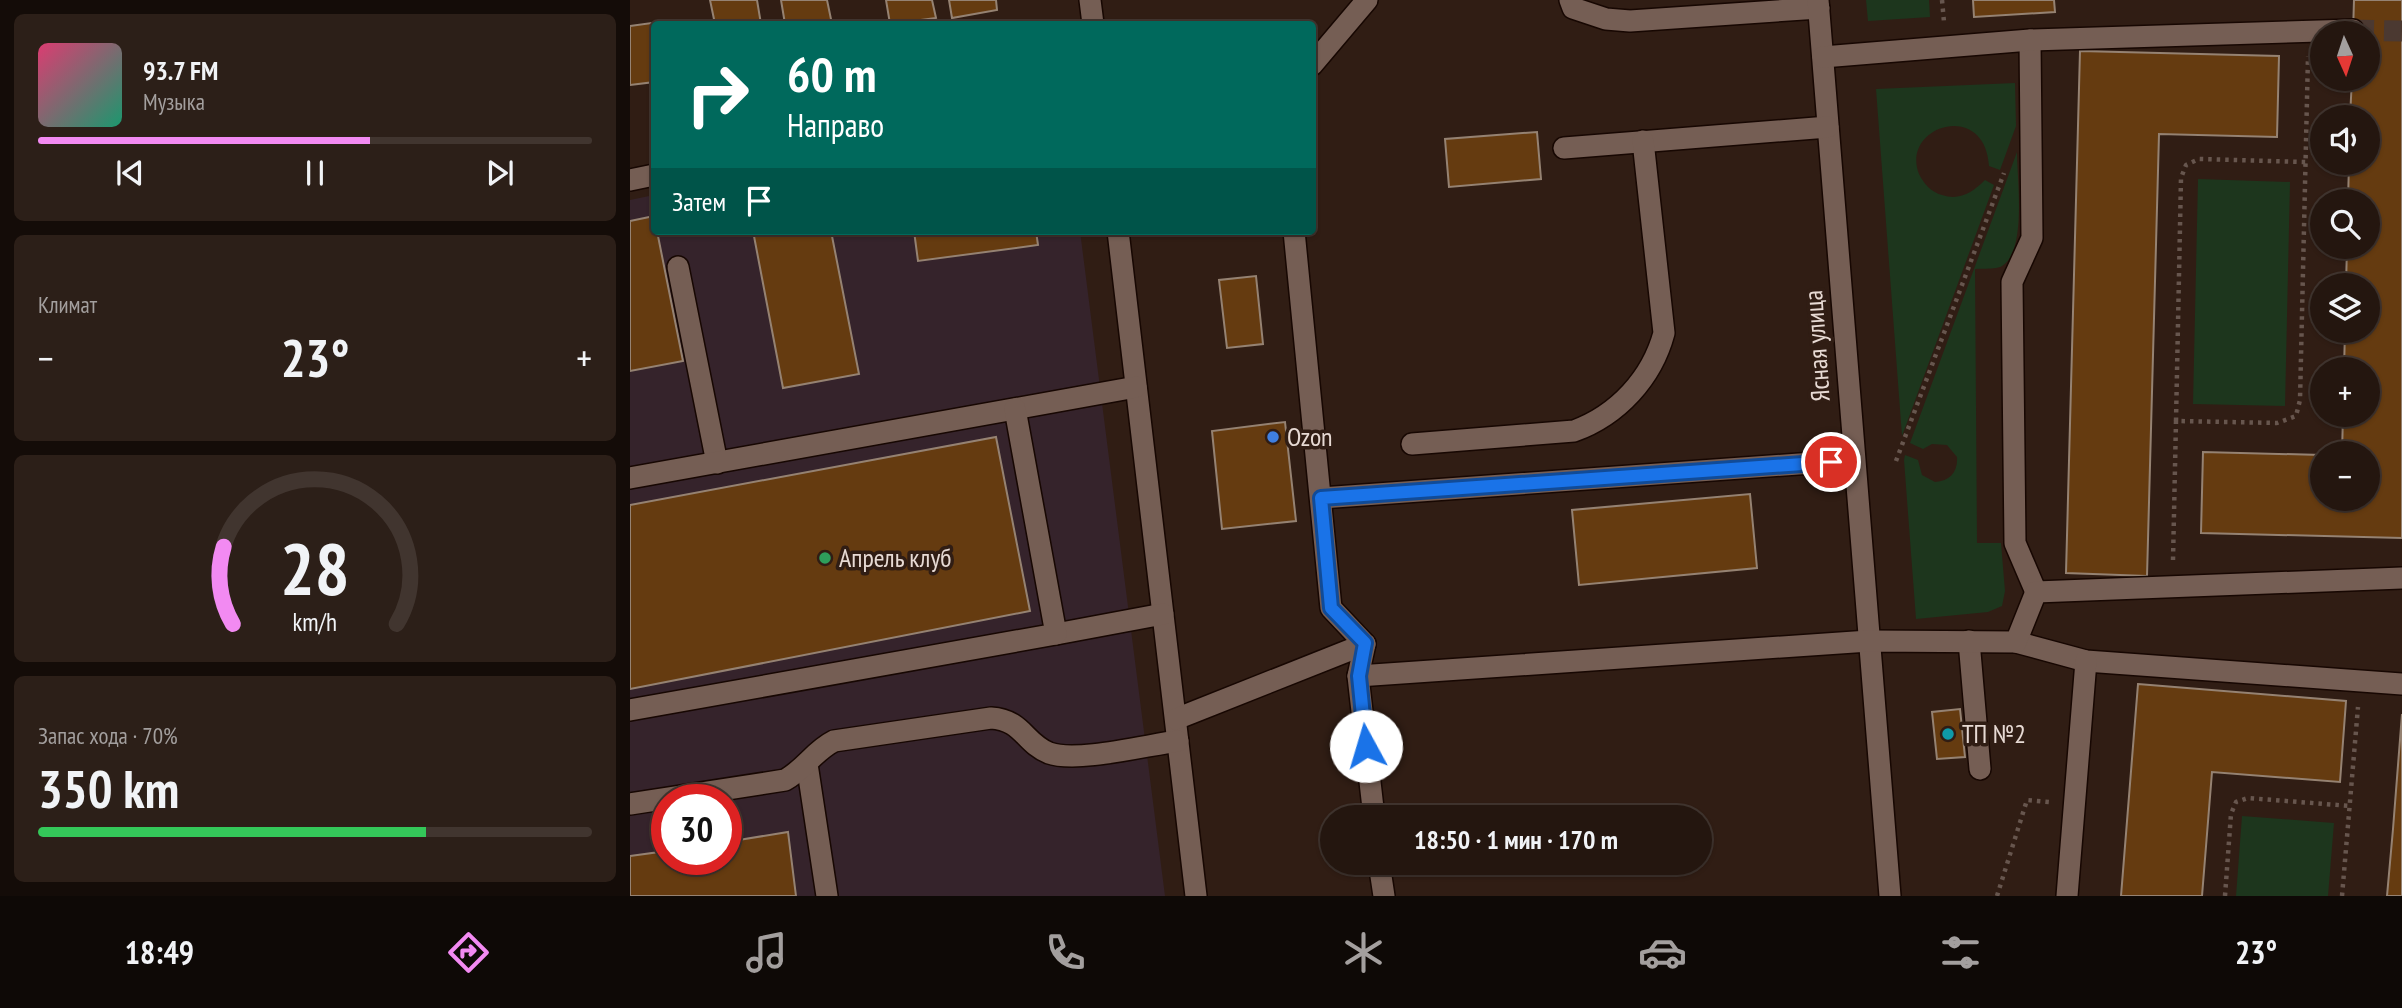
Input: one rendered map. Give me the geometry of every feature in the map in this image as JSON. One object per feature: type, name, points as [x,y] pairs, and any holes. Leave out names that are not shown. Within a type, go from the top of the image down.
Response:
[{"type":"street","points":[[1090,0],[1093,21]]},
{"type":"street","points":[[1316,60],[1367,0]]},
{"type":"street","points":[[1570,0],[1573,8],[1606,19],[1630,22],[1819,4]]},
{"type":"street","name":"Ясная улица","points":[[1819,4],[1889,896]]},
{"type":"street","points":[[1823,57],[2030,40],[2309,31]]},
{"type":"street","points":[[2016,642],[2036,592],[2015,543],[2013,392],[2012,282],[2032,238],[2030,40]]},
{"type":"street","points":[[1564,148],[1829,127]]},
{"type":"street","points":[[1412,444],[1574,431],[1596,423],[1630,394],[1651,368],[1658,358],[1664,333],[1643,141]]},
{"type":"street","points":[[630,180],[651,176]]},
{"type":"street","points":[[1118,235],[1196,896]]},
{"type":"street","points":[[1294,235],[1331,608],[1365,643]]},
{"type":"street","points":[[678,267],[717,463]]},
{"type":"street","points":[[630,478],[1136,387]]},
{"type":"street","points":[[1015,409],[1056,634]]},
{"type":"street","points":[[1321,498],[1854,460]]},
{"type":"street","points":[[2036,592],[2402,578]]},
{"type":"street","points":[[630,710],[1163,614]]},
{"type":"street","points":[[1359,676],[1869,641],[1969,641],[2016,642],[2086,661],[2402,684]]},
{"type":"street","points":[[1969,641],[1980,769]]},
{"type":"street","points":[[1365,643],[1359,676],[1373,805]]},
{"type":"street","points":[[1176,719],[1365,643]]},
{"type":"street","points":[[2067,896],[2086,661]]},
{"type":"street","points":[[630,804],[773,783],[792,776],[807,764],[817,751],[834,741],[991,718],[1014,723],[1040,747],[1061,756],[1178,741]]},
{"type":"street","points":[[807,764],[827,896]]},
{"type":"street","points":[[1381,875],[1384,896]]},
{"type":"path","points":[[2176,421],[2277,423],[2296,416],[2301,400],[2309,31]]},
{"type":"path","points":[[2172,586],[2181,178],[2186,165],[2199,159],[2306,162]]},
{"type":"path","points":[[1896,461],[2007,165]]},
{"type":"path","points":[[2342,896],[2361,681]]},
{"type":"path","points":[[2225,896],[2231,814],[2236,802],[2248,798],[2350,806]]},
{"type":"path","points":[[1997,896],[2027,800],[2074,804]]},
{"type":"shaded area","points":[[651,196],[651,235],[1081,235],[1165,896],[630,896],[630,200]]},
{"type":"green space","points":[[1866,0],[1929,0],[1930,17],[1868,21]]},
{"type":"green space","points":[[2015,83],[2016,126],[2000,170],[1989,166],[1984,145],[1974,132],[1960,126],[1945,127],[1932,133],[1921,143],[1916,157],[1921,178],[1938,194],[1960,196],[1971,192],[1985,180],[1994,185],[1902,436],[1876,89]]},
{"type":"green space","points":[[2017,152],[2019,214],[2015,246],[2010,258],[2002,266],[1975,269],[1977,543],[2001,543],[2005,591],[2002,606],[1988,612],[1916,619],[1905,455],[1918,460],[1922,475],[1935,482],[1949,478],[1956,467],[1957,457],[1947,445],[1932,444],[1923,449],[1910,443]]},
{"type":"green space","points":[[2198,179],[2290,182],[2285,406],[2193,404]]},
{"type":"green space","points":[[2242,816],[2334,823],[2328,896],[2236,896]]},
{"type":"building","points":[[710,0],[757,0],[760,21],[714,21]]},
{"type":"building","points":[[781,0],[827,0],[831,21],[784,21]]},
{"type":"building","points":[[886,0],[932,0],[936,18],[890,21]]},
{"type":"building","points":[[949,0],[996,0],[997,10],[952,18]]},
{"type":"building","points":[[1973,0],[2054,0],[2055,12],[1974,17]]},
{"type":"building","points":[[2354,0],[2402,0],[2402,538],[2201,533],[2203,452],[2310,455],[2310,511],[2380,511],[2380,441],[2342,441],[2343,427],[2380,427],[2380,357],[2344,357],[2345,343],[2380,343],[2380,273],[2346,273],[2347,259],[2380,259],[2380,189],[2348,189],[2349,175],[2380,175],[2380,105],[2351,105],[2351,91],[2380,91],[2380,21],[2353,21]]},
{"type":"building","points":[[651,23],[651,82],[630,85],[630,26]]},
{"type":"building","points":[[2080,51],[2279,56],[2277,137],[2159,134],[2147,576],[2066,573]]},
{"type":"building","points":[[1537,132],[1541,179],[1449,187],[1445,139]]},
{"type":"building","points":[[651,217],[651,235],[658,235],[683,361],[630,371],[630,221]]},
{"type":"building","points":[[754,235],[832,235],[859,374],[783,388]]},
{"type":"building","points":[[915,235],[1037,235],[1038,245],[918,261]]},
{"type":"building","points":[[1256,276],[1263,344],[1227,348],[1219,280]]},
{"type":"building","points":[[1285,422],[1296,521],[1222,529],[1212,431]]},
{"type":"building","name":"Апрель клуб","points":[[996,437],[1030,611],[630,689],[630,505]]},
{"type":"building","points":[[1750,494],[1757,568],[1579,585],[1572,510]]},
{"type":"building","points":[[2138,684],[2346,701],[2340,782],[2212,772],[2202,896],[2121,896]]},
{"type":"building","name":"ТП №2","points":[[1960,709],[1965,757],[1937,759],[1932,712]]},
{"type":"building","points":[[2402,714],[2402,896],[2387,896],[2393,829]]},
{"type":"building","points":[[788,832],[796,896],[630,896],[630,856],[651,853],[651,875],[742,875],[742,839]]},
{"type":"tunnel","points":[[2380,31],[2402,31]]},
{"type":"place","name":"Ozon","points":[[1273,437]]},
{"type":"place","name":"Апрель клуб","points":[[825,558]]},
{"type":"place","name":"ТП №2","points":[[1948,734]]},
{"type":"route","points":[[1366,746],[1359,676],[1365,643],[1331,608],[1321,498],[1831,462]]}]
